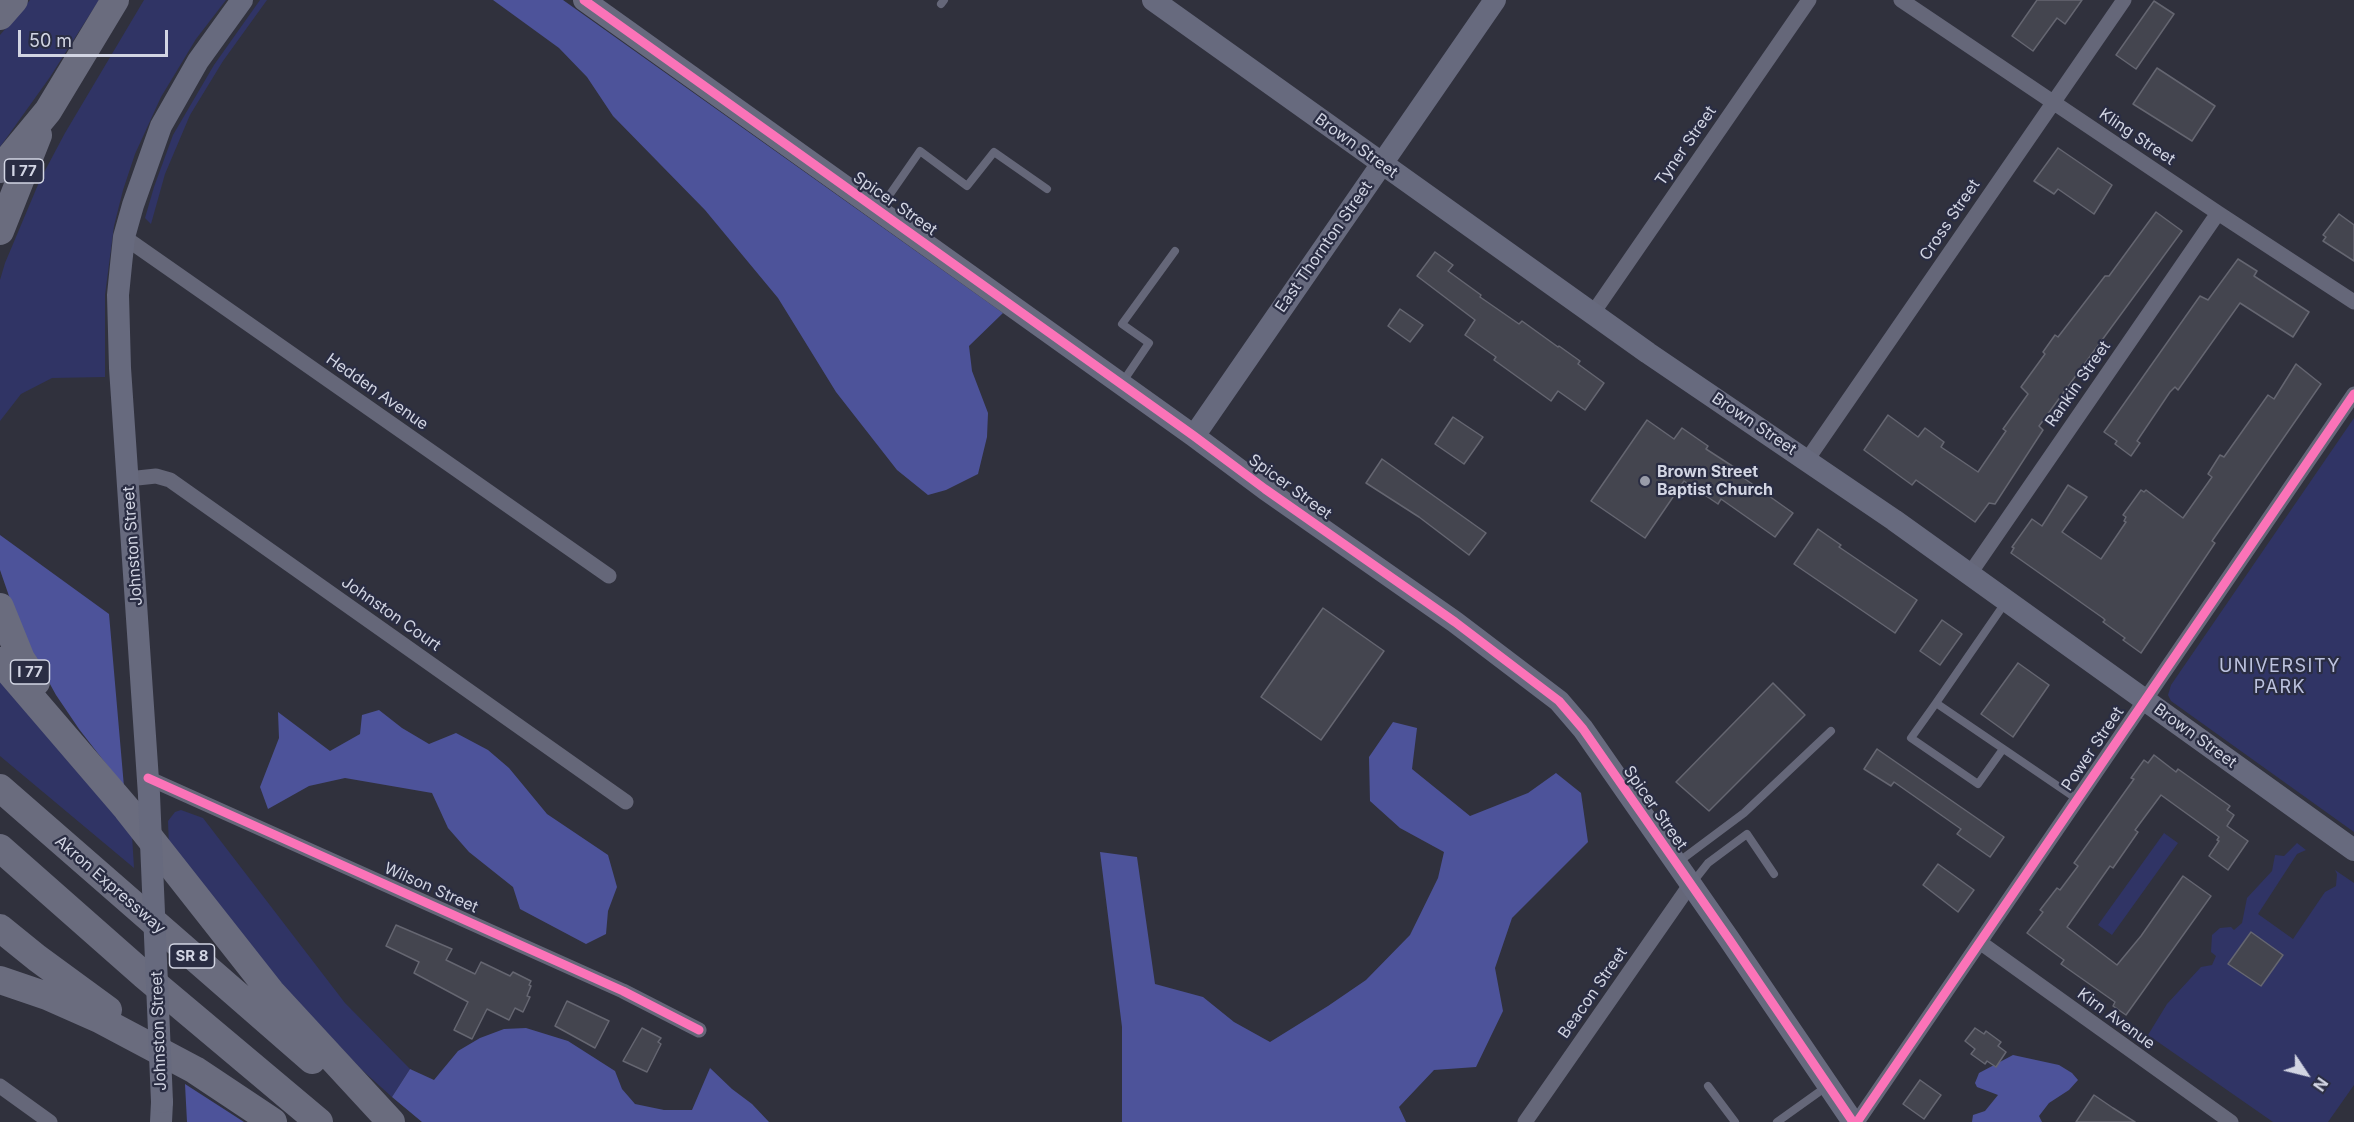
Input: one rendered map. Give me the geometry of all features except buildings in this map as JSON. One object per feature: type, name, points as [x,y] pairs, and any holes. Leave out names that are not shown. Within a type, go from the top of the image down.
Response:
[{"type":"highway","points":[[0,16],[14,0]]},
{"type":"highway","name":"I 77","points":[[0,169],[48,111],[115,0]]},
{"type":"highway","name":"I 77","points":[[0,231],[48,111]]},
{"type":"highway","name":"I 77","points":[[0,607],[21,659],[45,696],[65,734]]},
{"type":"highway","points":[[0,661],[65,734],[271,992],[391,1122]]},
{"type":"highway","name":"Akron Expressway","points":[[0,788],[384,1122]]},
{"type":"highway","name":"SR 8","points":[[0,848],[144,975],[319,1122]]},
{"type":"highway","points":[[0,928],[37,958],[195,1070],[273,1122]]},
{"type":"highway","points":[[0,980],[47,996],[99,1019],[195,1070]]},
{"type":"main road","name":"Johnston Street","points":[[161,1112],[148,786],[118,295],[124,237],[145,166],[161,126],[198,61],[242,0]]},
{"type":"main road","name":"Spicer Street","points":[[584,0],[1265,489],[1455,622],[1559,701],[1583,729],[1855,1122]]},
{"type":"main road","name":"Brown Street","points":[[1153,0],[1669,368],[1807,460],[2354,850]]},
{"type":"main road","name":"East Thornton Street","points":[[1194,436],[1495,0]]},
{"type":"street","name":"Tyner Street","points":[[1593,313],[1809,0]]},
{"type":"street","name":"Kling Street","points":[[1901,0],[2354,302]]},
{"type":"street","name":"Cross Street","points":[[1807,460],[2124,0]]},
{"type":"street","name":"Rankin Street","points":[[1969,575],[2218,213]]},
{"type":"street","name":"Hedden Avenue","points":[[124,237],[609,576]]},
{"type":"street","name":"Power Street","points":[[1855,1122],[1981,943],[2144,699],[2354,394]]},
{"type":"street","name":"Johnston Court","points":[[128,479],[156,476],[170,480],[626,802]]},
{"type":"street","name":"Wilson Street","points":[[148,786],[623,991],[699,1030]]},
{"type":"street","name":"Beacon Street","points":[[1525,1122],[1690,885]]},
{"type":"street","name":"Kirn Avenue","points":[[1981,943],[2231,1122]]},
{"type":"street","points":[[0,1086],[50,1122]]},
{"type":"lane","points":[[878,211],[920,151],[967,186],[994,152],[1047,189]]},
{"type":"lane","points":[[1121,384],[1149,343],[1122,324],[1175,251]]},
{"type":"lane","points":[[2003,749],[1978,784],[1911,738],[2006,602]]},
{"type":"lane","points":[[1936,703],[2077,800]]},
{"type":"lane","points":[[1676,864],[1744,813],[1831,731]]},
{"type":"lane","points":[[1690,885],[1708,863],[1747,834],[1774,874]]},
{"type":"lane","points":[[1708,1086],[1735,1122]]},
{"type":"lane","points":[[1777,1122],[1828,1086]]},
{"type":"shaded area","points":[[30,0],[99,0],[50,77],[0,147],[0,35]]},
{"type":"shaded area","points":[[144,0],[226,0],[196,39],[161,97],[135,154],[123,190],[114,226],[105,295],[105,377],[52,378],[21,394],[0,421],[0,280],[5,263],[40,180],[65,133]]},
{"type":"shaded area","points":[[260,0],[267,0],[223,61],[190,115],[165,174],[151,224],[145,218],[173,135],[214,65]]},
{"type":"shaded area","points":[[493,0],[563,0],[1003,313],[969,346],[972,371],[988,413],[987,437],[978,474],[946,490],[928,495],[897,470],[836,392],[778,298],[705,210],[613,116],[587,77],[559,48]]},
{"type":"shaded area","points":[[2354,418],[2354,832],[2171,701],[2168,695],[2171,685]]},
{"type":"shaded area","points":[[0,535],[109,614],[124,787],[79,729],[56,695],[35,657],[18,622],[0,570]]},
{"type":"shaded area","points":[[0,675],[132,835],[134,868],[0,756]]},
{"type":"shaded area","points":[[379,710],[402,728],[429,744],[456,733],[488,750],[509,768],[547,814],[608,855],[617,887],[608,911],[606,934],[586,944],[520,909],[513,887],[469,852],[448,828],[432,793],[345,778],[309,786],[268,809],[260,787],[279,738],[278,712],[330,751],[360,734],[362,715]]},
{"type":"shaded area","points":[[1393,722],[1417,728],[1412,769],[1470,816],[1528,793],[1556,773],[1581,793],[1588,842],[1512,918],[1495,968],[1503,1011],[1476,1067],[1434,1070],[1399,1107],[1406,1122],[1122,1122],[1122,1027],[1100,852],[1137,857],[1155,984],[1203,997],[1234,1022],[1270,1042],[1366,980],[1410,935],[1438,878],[1444,852],[1400,828],[1370,801],[1369,757]]},
{"type":"shaded area","points":[[181,810],[203,818],[345,1003],[410,1069],[392,1097],[361,1069],[269,971],[169,847],[168,821],[175,812]]},
{"type":"shaded area","points":[[2164,833],[2178,843],[2112,935],[2098,925]]},
{"type":"shaded area","points":[[2297,843],[2306,850],[2297,854],[2258,914],[2293,939],[2325,892],[2336,886],[2335,870],[2354,883],[2354,1085],[2328,1122],[2273,1122],[2148,1035],[2167,1004],[2201,967],[2212,965],[2216,956],[2211,952],[2212,935],[2220,928],[2231,927],[2234,930],[2242,923],[2247,898],[2272,871],[2275,855],[2284,856]]},
{"type":"shaded area","points":[[526,1028],[568,1041],[615,1071],[622,1089],[635,1104],[664,1110],[692,1110],[710,1068],[752,1104],[769,1122],[422,1122],[392,1097],[410,1069],[434,1080],[458,1051],[480,1038],[504,1029]]},
{"type":"shaded area","points":[[2013,1055],[2059,1065],[2078,1080],[2069,1090],[2049,1103],[2039,1116],[2042,1122],[1972,1122],[1973,1115],[1985,1111],[1998,1095],[1977,1087],[1975,1083],[1979,1073]]},
{"type":"shaded area","points":[[185,1084],[244,1122],[187,1122]]},
{"type":"cycle path","points":[[584,0],[1265,489],[1455,622],[1559,701],[1583,729],[1853,1122]]},
{"type":"cycle path","points":[[1857,1122],[2354,394]]},
{"type":"cycle path","points":[[148,778],[623,991],[699,1030]]},
{"type":"place","name":"Brown Street Baptist Church","points":[[1645,481]]},
{"type":"district","name":"UNIVERSITY PARK","points":[[2280,677]]}]
